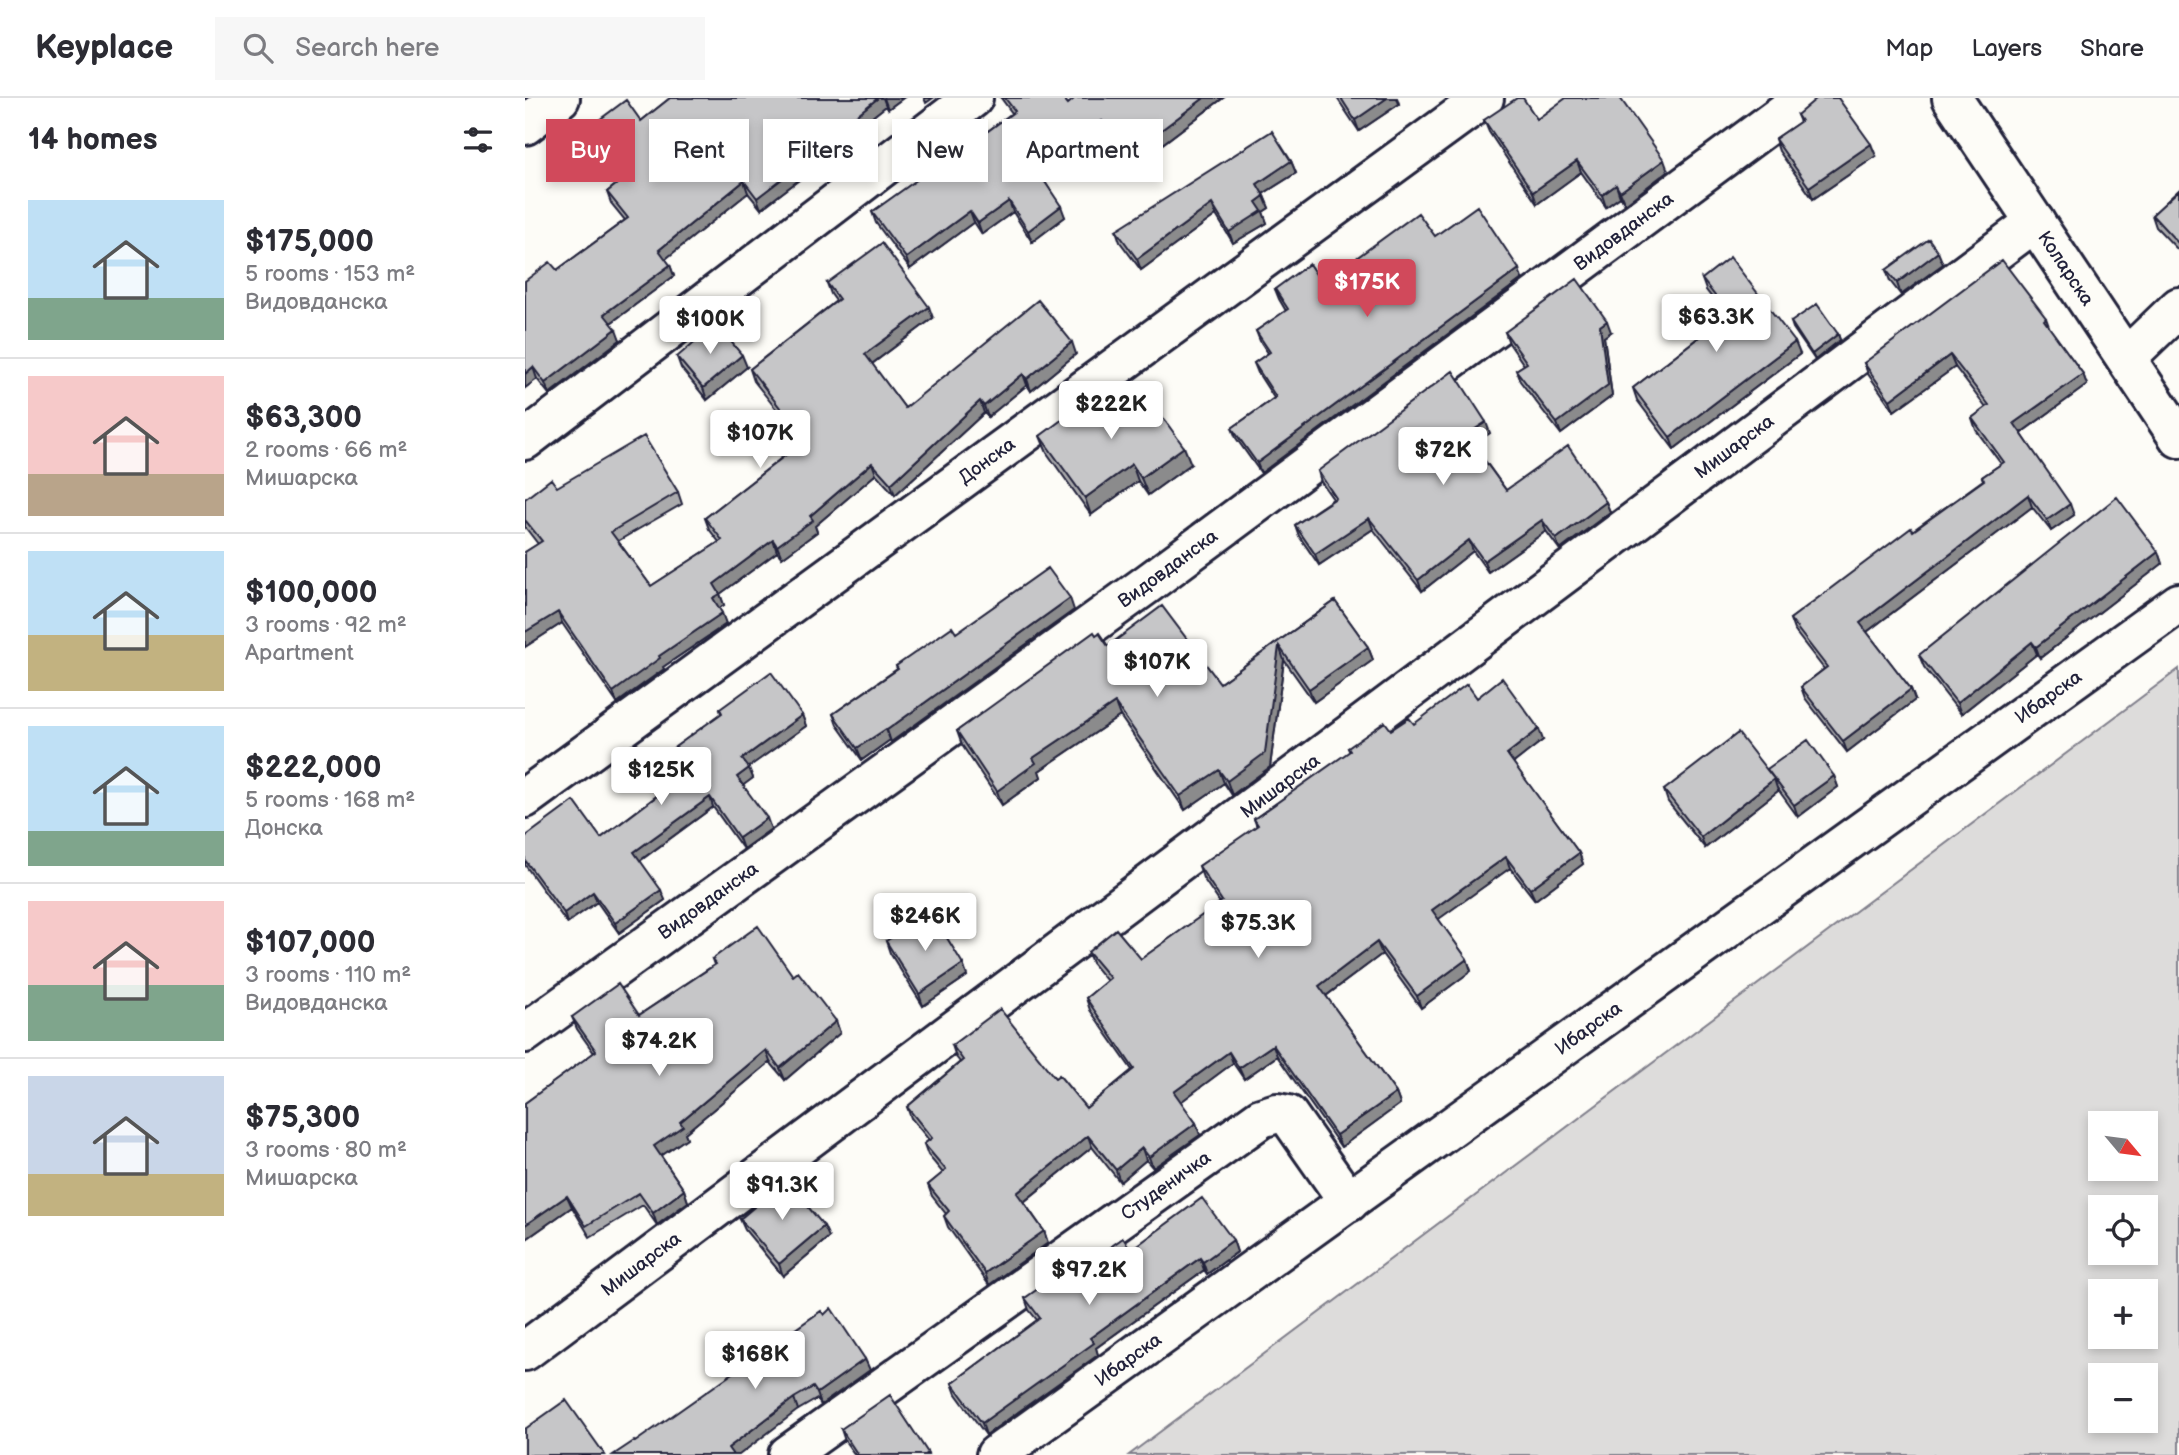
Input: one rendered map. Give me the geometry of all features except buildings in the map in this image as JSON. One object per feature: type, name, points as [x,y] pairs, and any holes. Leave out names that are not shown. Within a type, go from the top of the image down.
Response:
[{"type":"street","points":[[525,125],[561,98]]},
{"type":"street","points":[[525,440],[973,98]]},
{"type":"street","name":"Донска","points":[[525,798],[1484,98]]},
{"type":"street","name":"Видовданска","points":[[525,1034],[1146,585],[1804,98]]},
{"type":"street","name":"Коларска","points":[[1957,100],[2179,438]]},
{"type":"street","name":"Мишарска","points":[[525,1351],[2035,222]]},
{"type":"street","points":[[2126,358],[2179,307]]},
{"type":"street","name":"Ибарска","points":[[996,1455],[2179,603]]},
{"type":"street","name":"Студеничка","points":[[789,1455],[1261,1118],[1277,1113],[1288,1115],[1349,1202]]},
{"type":"shaded area","points":[[2179,669],[2179,1455],[1129,1455]]}]
